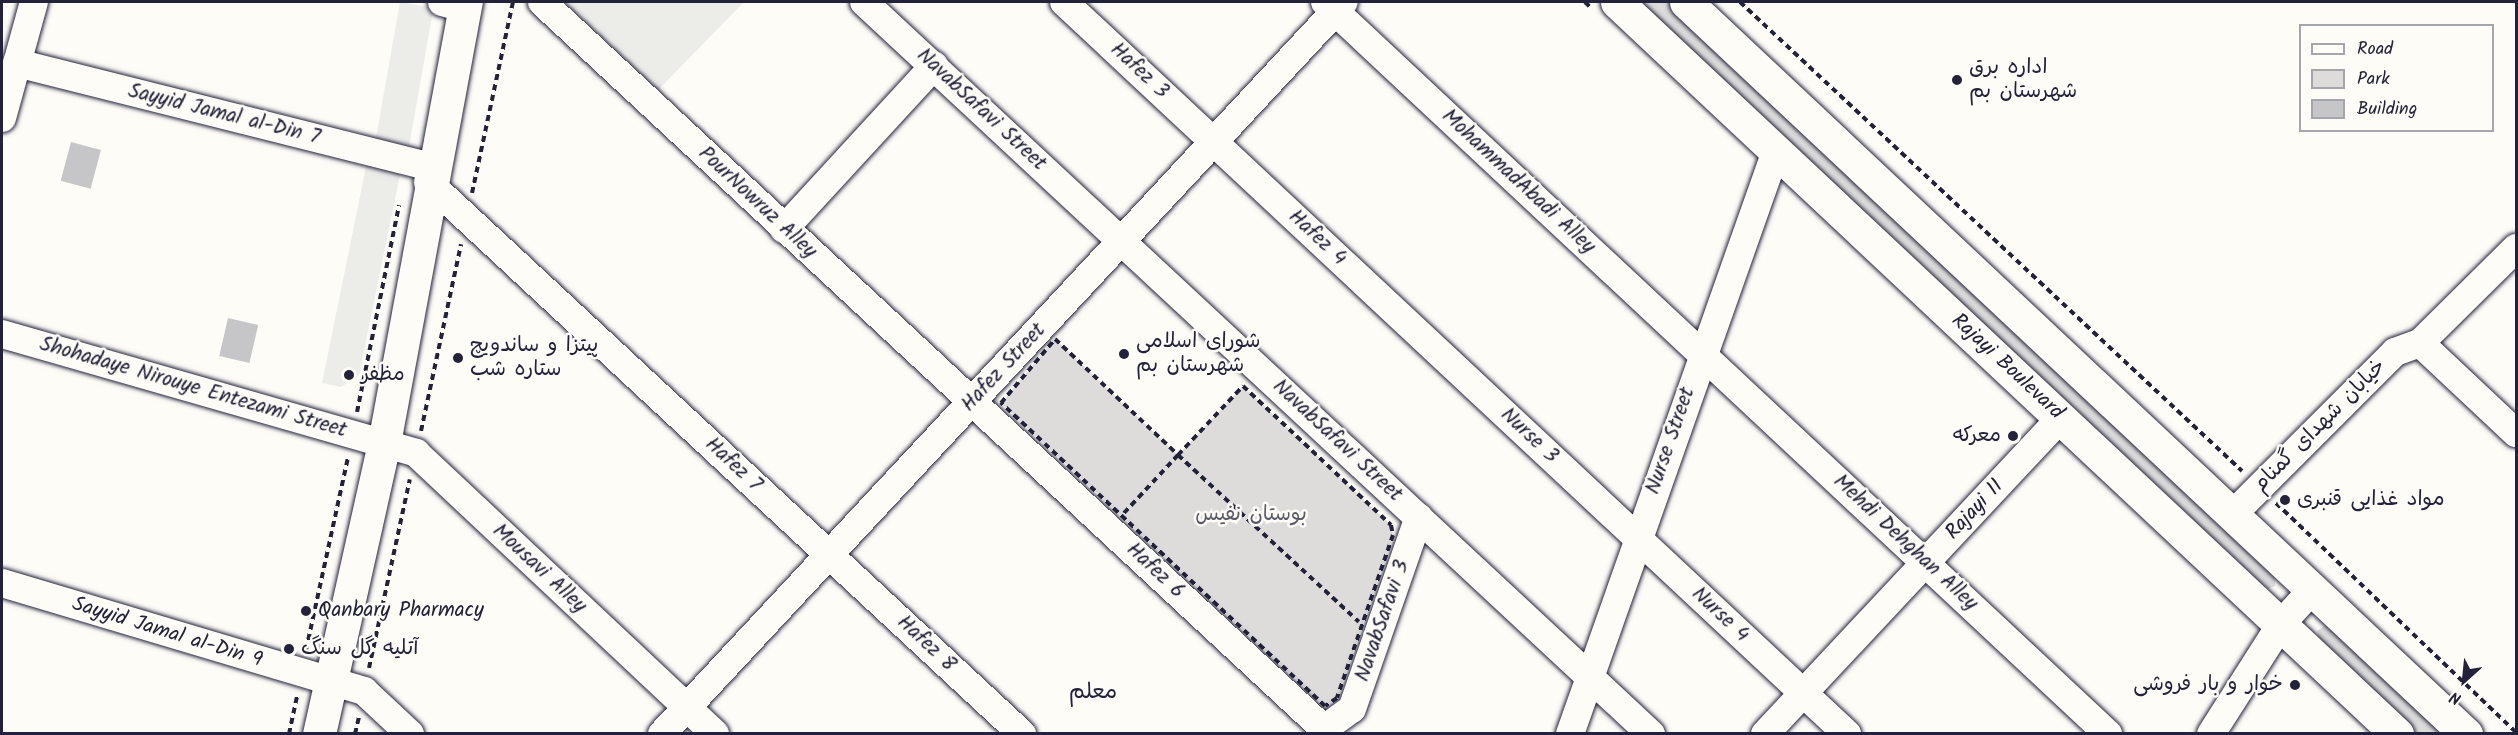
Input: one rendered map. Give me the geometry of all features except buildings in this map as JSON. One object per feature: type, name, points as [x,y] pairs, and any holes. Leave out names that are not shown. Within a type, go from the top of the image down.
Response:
[{"type":"main road","points":[[1686,2],[2466,734]]},
{"type":"main road","points":[[320,734],[384,443],[423,170],[458,4]]},
{"type":"main road","name":"Rajayi Boulevard","points":[[1626,4],[1776,150],[2061,418],[2275,633],[2382,728]]},
{"type":"street","points":[[2,118],[34,2]]},
{"type":"street","name":"PourNowruz Alley","points":[[542,2],[784,229],[973,401]]},
{"type":"street","name":"NavabSafavi Street","points":[[864,2],[1652,734]]},
{"type":"street","name":"Hafez 3","points":[[1064,2],[1214,141]]},
{"type":"street","name":"Hafez Street","points":[[662,734],[1122,241],[1335,5]]},
{"type":"street","name":"MohammadAbadi Alley","points":[[1335,5],[1701,352]]},
{"type":"street","name":"Sayyid Jamal al-Din 7","points":[[17,63],[423,170]]},
{"type":"street","points":[[784,229],[934,66]]},
{"type":"street","name":"Hafez 4","points":[[1214,141],[1421,335]]},
{"type":"street","name":"Nurse Street","points":[[1570,734],[1701,352],[1776,150]]},
{"type":"street","name":"Hafez 7","points":[[423,170],[467,217],[830,554]]},
{"type":"street","name":"خیابان شهدای گمنام","points":[[2233,514],[2395,352],[2420,343],[2517,248]]},
{"type":"street","name":"Shohadaye Nirouye Entezami Street","points":[[2,334],[384,443]]},
{"type":"street","name":"Nurse 3","points":[[1421,335],[1637,538]]},
{"type":"street","points":[[2420,343],[2517,433]]},
{"type":"street","name":"Mehdi Dehghan Alley","points":[[1701,352],[2108,734]]},
{"type":"street","name":"Hafez 6","points":[[973,401],[1115,522],[1324,729],[1338,719]]},
{"type":"street","name":"Rajayi 11","points":[[1765,734],[2061,418]]},
{"type":"street","name":"Mousavi Alley","points":[[384,443],[416,453],[715,734]]},
{"type":"street","name":"NavabSafavi 3","points":[[1338,719],[1352,709],[1369,633],[1419,517]]},
{"type":"street","name":"Nurse 4","points":[[1637,538],[1847,734]]},
{"type":"street","name":"Hafez 8","points":[[830,554],[1022,734]]},
{"type":"street","name":"Sayyid Jamal al-Din 9","points":[[2,583],[364,692]]},
{"type":"street","points":[[2211,734],[2275,633],[2313,589]]},
{"type":"street","points":[[364,692],[410,734]]},
{"type":"path","points":[[356,734],[513,2]]},
{"type":"path","points":[[1740,2],[2259,487],[2517,732]]},
{"type":"path","points":[[289,734],[353,434],[423,170]]},
{"type":"path","points":[[1063,330],[1000,403],[1115,522],[1325,706],[1337,698],[1369,633],[1394,535],[1391,525],[1235,378]]},
{"type":"path","points":[[1055,339],[1369,633]]},
{"type":"path","points":[[1115,522],[1243,386]]},
{"type":"shaded area","points":[[400,2],[433,8],[409,149],[375,143]]},
{"type":"shaded area","points":[[564,2],[744,2],[658,90]]},
{"type":"shaded area","points":[[367,162],[401,170],[359,375],[341,387],[322,383]]},
{"type":"green space","points":[[1634,2],[1669,2],[2274,569],[2275,586],[2267,589]]},
{"type":"green space","name":"بوستان نفیس","points":[[1055,339],[1178,455],[1243,386],[1391,525],[1393,535],[1337,698],[1325,706],[1001,403]]},
{"type":"green space","points":[[2327,624],[2449,733],[2414,733],[2320,644],[2317,631]]},
{"type":"place","name":"اداره برق شهرستان بم","points":[[1957,80]]},
{"type":"place","name":"شورای اسلامی شهرستان بم","points":[[1124,354]]},
{"type":"place","name":"پیتزا و ساندویچ ستاره شب","points":[[458,358]]},
{"type":"place","name":"مظفر","points":[[349,375]]},
{"type":"place","name":"معرکه","points":[[2013,436]]},
{"type":"place","name":"مواد غذایی قنبری","points":[[2285,500]]},
{"type":"place","name":"Qanbary Pharmacy","points":[[306,611]]},
{"type":"place","name":"آتلیه گل سنگ","points":[[289,649]]},
{"type":"place","name":"خوار و بار فروشی","points":[[2295,685]]},
{"type":"district","name":"معلم","points":[[1093,693]]}]
